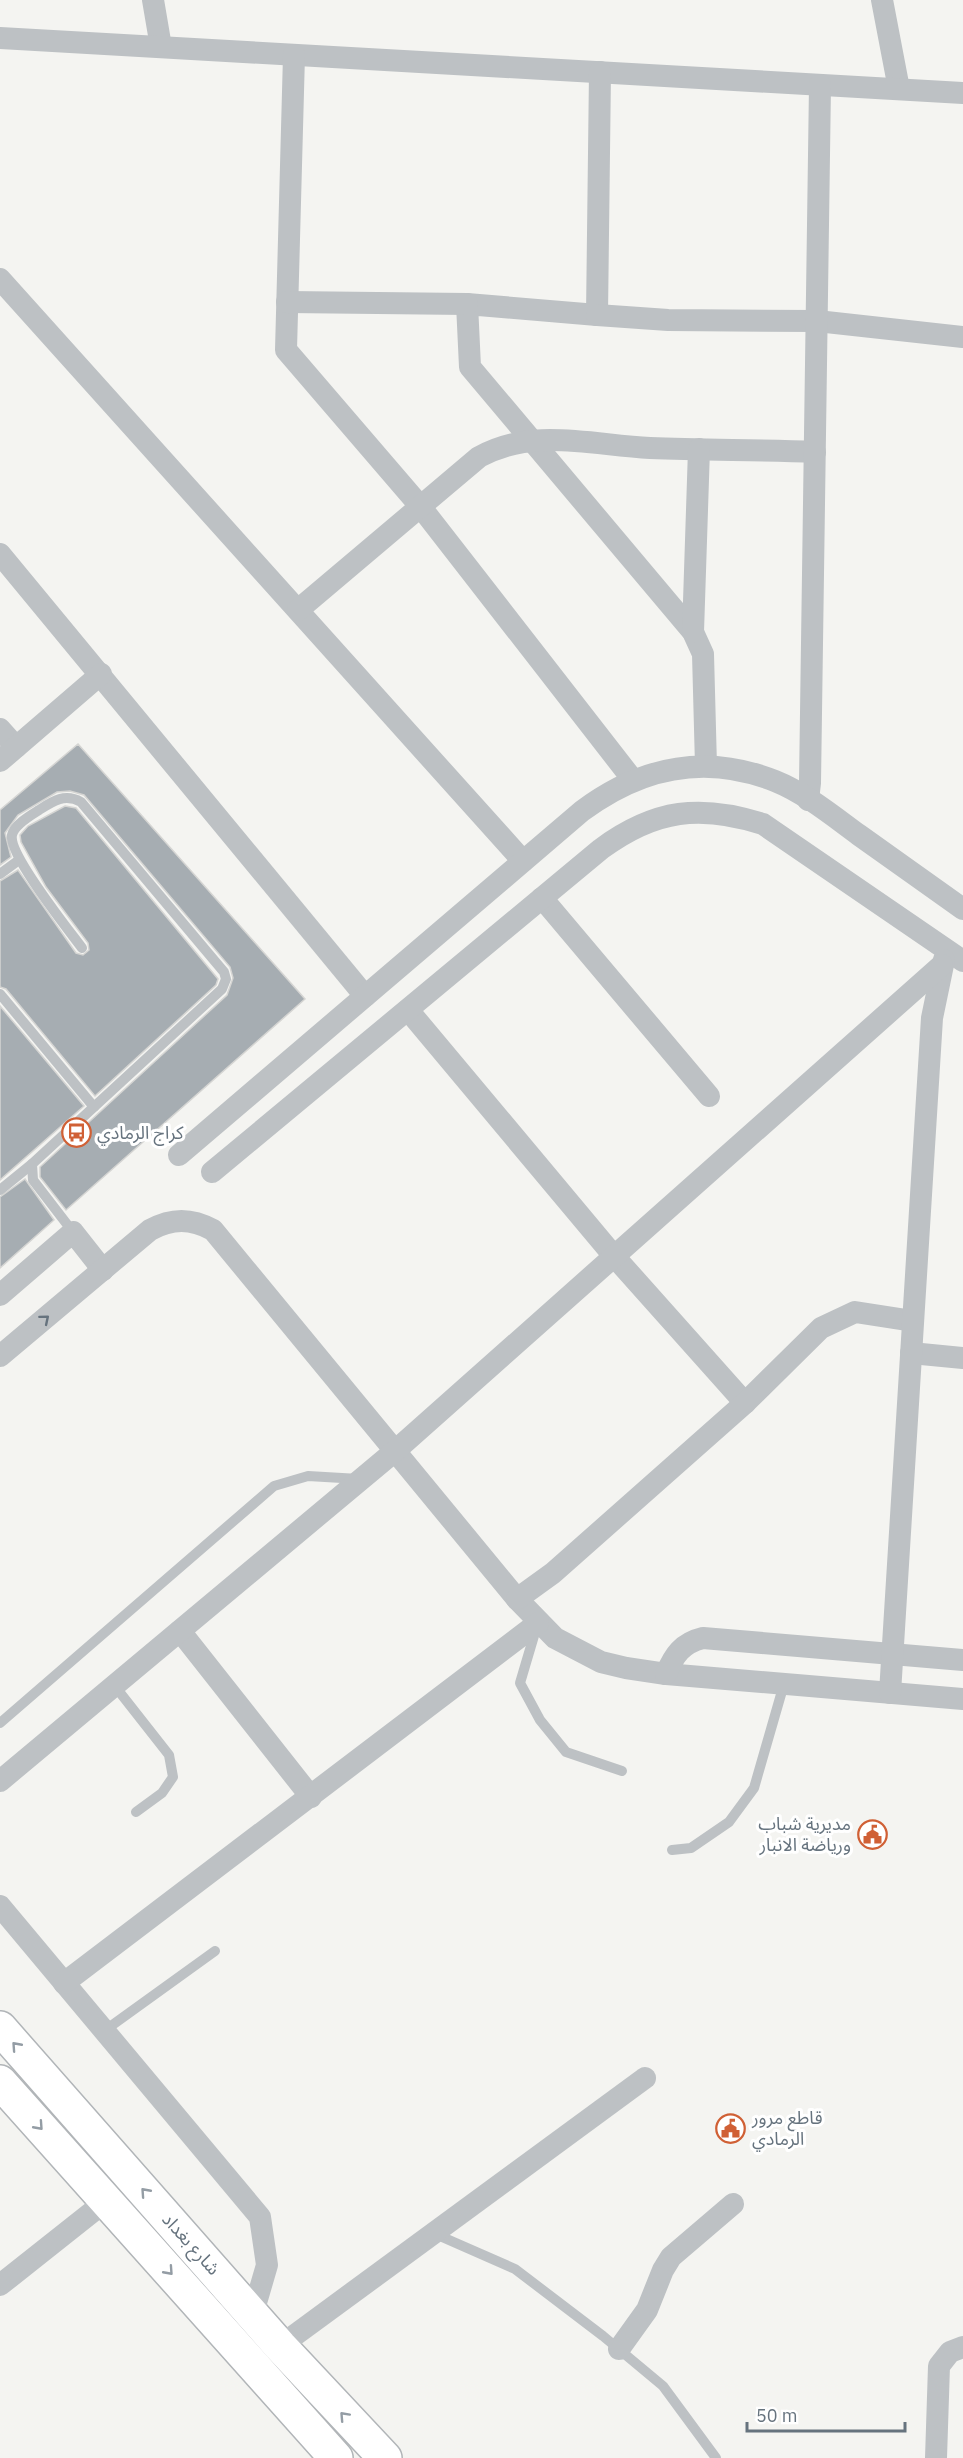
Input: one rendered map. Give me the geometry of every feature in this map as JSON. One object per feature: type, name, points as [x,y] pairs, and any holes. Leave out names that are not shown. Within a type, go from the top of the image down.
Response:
[{"type":"main road","name":"شارع بغداد","points":[[0,2028],[280,2346],[385,2458]]},
{"type":"main road","name":"شارع بغداد","points":[[0,2082],[336,2458]]},
{"type":"street","points":[[153,0],[161,47]]},
{"type":"street","points":[[882,0],[898,89]]},
{"type":"street","points":[[0,38],[963,93]]},
{"type":"street","points":[[294,55],[286,350],[420,506],[633,780]]},
{"type":"street","points":[[597,315],[600,72]]},
{"type":"street","points":[[808,800],[820,85]]},
{"type":"street","points":[[0,279],[523,861]]},
{"type":"street","points":[[287,302],[466,304],[668,320],[817,321],[963,337]]},
{"type":"street","points":[[466,304],[470,367],[693,632],[704,654],[706,766]]},
{"type":"street","points":[[298,610],[479,457],[500,445],[546,439],[699,449],[815,452]]},
{"type":"street","points":[[693,632],[699,449]]},
{"type":"street","points":[[0,554],[364,996]]},
{"type":"street","points":[[0,729],[8,754],[101,674]]},
{"type":"street","points":[[179,1155],[582,811],[606,793],[633,780],[669,769],[706,766],[741,770],[776,782],[808,800],[963,909]]},
{"type":"street","points":[[212,1172],[601,849],[644,822],[674,814],[694,812],[735,815],[764,824],[951,959]]},
{"type":"street","points":[[542,898],[709,1096]]},
{"type":"street","points":[[0,1781],[395,1451],[613,1255],[951,959]]},
{"type":"street","points":[[890,1693],[932,1018],[951,959]]},
{"type":"street","points":[[408,1010],[613,1255],[745,1403]]},
{"type":"street","points":[[0,1356],[150,1230],[160,1224],[182,1220],[203,1225],[213,1230],[517,1599],[555,1638],[601,1662],[666,1674],[963,1699]]},
{"type":"street","points":[[0,1295],[73,1232],[103,1270]]},
{"type":"street","points":[[517,1599],[553,1573],[745,1403],[821,1328],[855,1311],[913,1321]]},
{"type":"street","points":[[911,1353],[963,1358]]},
{"type":"street","points":[[64,1983],[538,1623]]},
{"type":"street","points":[[180,1631],[311,1797]]},
{"type":"street","points":[[666,1674],[678,1651],[685,1644],[702,1638],[963,1660]]},
{"type":"street","points":[[0,1906],[260,2217],[267,2265],[253,2313]]},
{"type":"street","points":[[280,2346],[645,2078]]},
{"type":"street","points":[[0,2285],[106,2201]]},
{"type":"street","points":[[619,2349],[647,2310],[663,2270],[671,2257],[733,2204]]},
{"type":"street","points":[[936,2458],[939,2366],[950,2352],[963,2347]]},
{"type":"lane","points":[[0,1190],[32,1164],[222,989],[226,980],[224,972],[81,802],[73,798],[61,797],[30,816],[13,831],[11,836],[19,860],[82,948]]},
{"type":"lane","points":[[0,874],[19,860]]},
{"type":"lane","points":[[0,994],[94,1107]]},
{"type":"lane","points":[[32,1164],[33,1180],[73,1232]]},
{"type":"lane","points":[[0,1723],[274,1486],[309,1476],[362,1479]]},
{"type":"lane","points":[[538,1623],[520,1683],[540,1720],[566,1752],[622,1771]]},
{"type":"lane","points":[[672,1850],[691,1848],[729,1822],[754,1788],[784,1684]]},
{"type":"lane","points":[[114,1685],[169,1755],[173,1777],[162,1793],[136,1812]]},
{"type":"lane","points":[[104,2031],[215,1951]]},
{"type":"lane","points":[[433,2233],[514,2269],[619,2349],[663,2386],[716,2458]]},
{"type":"building","points":[[78,744],[305,999],[66,1210],[40,1177],[40,1167],[227,995],[233,978],[230,967],[84,795],[70,791],[57,792],[18,815],[5,833],[11,857],[0,865],[0,810]]},
{"type":"building","points":[[65,806],[76,808],[218,979],[216,985],[95,1096],[6,989],[0,987],[0,881],[18,870],[76,953],[83,955],[89,950],[88,943],[46,887],[21,842],[20,835],[28,826]]},
{"type":"building","points":[[0,1006],[84,1106],[0,1180]]},
{"type":"building","points":[[25,1179],[54,1220],[0,1268],[0,1197]]},
{"type":"place","name":"كراج الرمادي","points":[[76,1133]]},
{"type":"place","name":"مديرية شباب ورياضة الانبار","points":[[872,1834]]},
{"type":"place","name":"قاطع مرور الرمادي","points":[[731,2128]]}]
